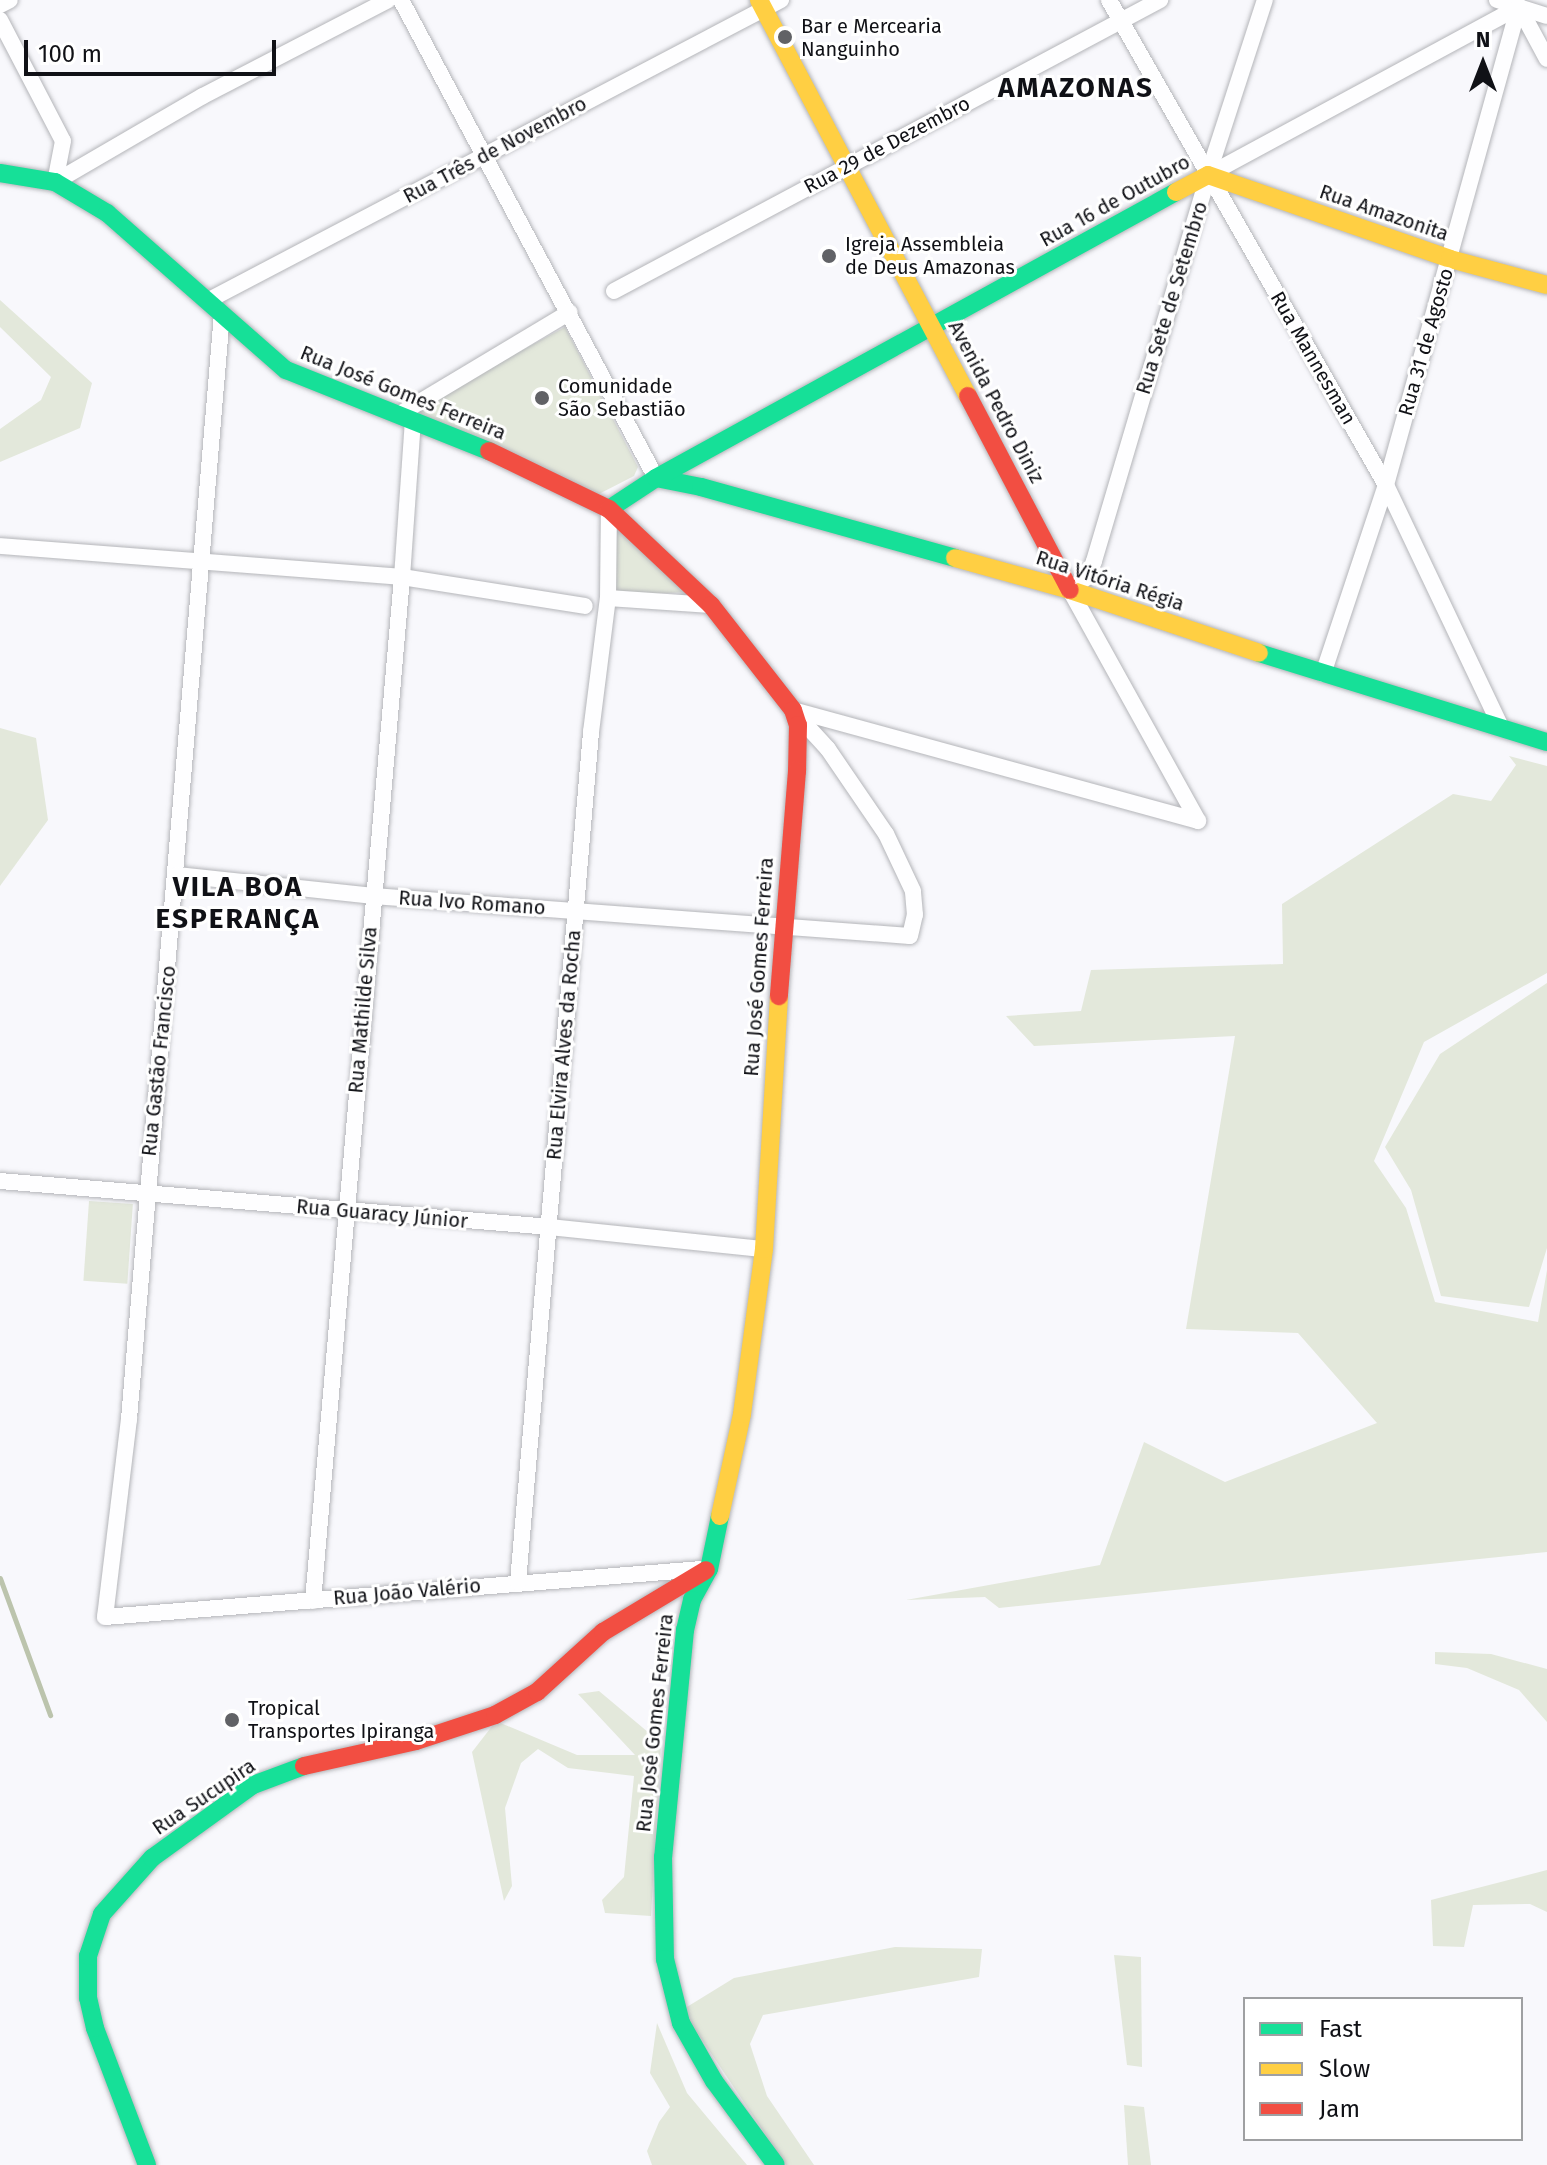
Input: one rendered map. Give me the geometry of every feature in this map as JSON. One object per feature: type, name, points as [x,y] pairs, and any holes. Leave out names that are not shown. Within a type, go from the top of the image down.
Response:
[{"type":"street","points":[[0,5],[10,0]]},
{"type":"street","points":[[55,182],[203,96],[388,0]]},
{"type":"street","points":[[401,0],[656,478]]},
{"type":"street","name":"Rua Mannesman","points":[[1109,0],[1386,485],[1500,725]]},
{"type":"street","name":"Rua 29 de Dezembro","points":[[614,291],[1160,0]]},
{"type":"street","name":"Rua Sete de Setembro","points":[[1070,590],[1087,577],[1094,561],[1208,175],[1265,0]]},
{"type":"street","points":[[1497,0],[1547,16]]},
{"type":"street","name":"Rua Três de Novembro","points":[[216,307],[483,156],[768,3]]},
{"type":"street","name":"Avenida Pedro Diniz","points":[[768,3],[846,167],[1070,590],[1198,821],[793,710]]},
{"type":"street","points":[[1517,4],[1547,59]]},
{"type":"street","name":"Rua 16 de Outubro","points":[[609,509],[656,478],[1517,4]]},
{"type":"street","name":"Rua 31 de Agosto","points":[[1323,674],[1386,485],[1517,4]]},
{"type":"street","points":[[0,20],[63,141],[55,182]]},
{"type":"street","name":"Rua José Gomes Ferreira","points":[[0,173],[55,182],[107,213],[286,370],[462,438],[609,509],[711,605],[793,710],[798,740],[783,928],[764,1249],[742,1414],[709,1569],[692,1600],[685,1630],[663,1857],[665,1959],[670,1991],[681,2023],[714,2081],[776,2165]]},
{"type":"street","name":"Rua Amazonita","points":[[1208,175],[1450,259],[1547,285]]},
{"type":"street","name":"Rua Gastão Francisco","points":[[105,1617],[129,1419],[146,1195],[178,875],[216,307]]},
{"type":"street","points":[[406,417],[570,312]]},
{"type":"street","name":"Rua Mathilde Silva","points":[[313,1601],[402,577],[406,417]]},
{"type":"street","name":"Rua Vitória Régia","points":[[656,478],[701,487],[1070,590],[1323,674],[1500,725],[1547,742]]},
{"type":"street","name":"Rua Elvira Alves da Rocha","points":[[518,1582],[575,910],[595,693],[608,598],[609,509]]},
{"type":"street","points":[[0,546],[402,577],[585,606]]},
{"type":"street","points":[[608,598],[711,605]]},
{"type":"street","name":"Rua Ivo Romano","points":[[178,875],[373,896],[910,936],[915,915],[913,891],[886,834],[828,749],[793,710]]},
{"type":"street","name":"Rua Guaracy Júnior","points":[[0,1181],[550,1227],[764,1249]]},
{"type":"street","name":"Rua João Valério","points":[[105,1617],[709,1569]]},
{"type":"street","name":"Rua Sucupira","points":[[147,2165],[95,2028],[88,1998],[88,1956],[102,1914],[152,1858],[228,1802],[264,1780],[288,1770],[416,1741],[495,1715],[537,1692],[603,1632],[709,1569]]},
{"type":"shaded area","points":[[0,300],[92,383],[80,428],[0,462],[0,429],[41,400],[51,377],[0,327]]},
{"type":"shaded area","points":[[565,327],[638,467],[634,476],[595,496],[417,416],[417,407]]},
{"type":"shaded area","points":[[614,526],[687,592],[615,596]]},
{"type":"shaded area","points":[[0,728],[36,738],[48,820],[0,886]]},
{"type":"shaded area","points":[[1509,756],[1547,766],[1547,973],[1424,1042],[1374,1161],[1406,1208],[1435,1302],[1538,1322],[1547,1270],[1547,1552],[999,1608],[985,1597],[906,1600],[1100,1565],[1144,1442],[1225,1482],[1377,1423],[1298,1333],[1186,1329],[1235,1036],[1034,1046],[1006,1016],[1081,1011],[1091,970],[1283,964],[1282,904],[1453,794],[1491,801],[1516,765]]},
{"type":"shaded area","points":[[1547,983],[1547,1248],[1529,1307],[1441,1296],[1411,1190],[1385,1147],[1440,1054]]},
{"type":"shaded area","points":[[89,1201],[133,1204],[127,1284],[83,1281]]},
{"type":"shaded area","points":[[1435,1652],[1491,1654],[1547,1669],[1547,1722],[1519,1690],[1467,1668],[1435,1664]]},
{"type":"shaded area","points":[[599,1691],[661,1743],[651,1916],[605,1913],[602,1900],[624,1877],[634,1776],[568,1768],[538,1749],[521,1763],[505,1808],[512,1886],[504,1901],[472,1752],[496,1721],[577,1755],[635,1755],[578,1694]]},
{"type":"shaded area","points":[[1547,1870],[1547,1912],[1530,1904],[1473,1905],[1464,1947],[1433,1946],[1431,1900]]},
{"type":"shaded area","points":[[895,1947],[982,1949],[979,1977],[763,2015],[750,2044],[767,2096],[814,2165],[786,2165],[682,2010],[734,1978]]},
{"type":"shaded area","points":[[1114,1955],[1141,1957],[1142,2067],[1127,2065]]},
{"type":"shaded area","points":[[657,2023],[687,2093],[747,2165],[652,2165],[647,2151],[659,2122],[670,2107],[650,2073]]},
{"type":"shaded area","points":[[1124,2105],[1144,2107],[1151,2165],[1128,2165]]},
{"type":"waterway","points":[[0,1578],[50,1715]]},
{"type":"traffic: fast","points":[[0,173],[55,182],[107,213],[286,370],[489,451]]},
{"type":"traffic: fast","points":[[609,509],[656,478],[1176,192]]},
{"type":"traffic: fast","points":[[656,478],[701,487],[955,558]]},
{"type":"traffic: fast","points":[[1259,653],[1547,742]]},
{"type":"traffic: fast","points":[[720,1516],[709,1569],[692,1600],[685,1630],[663,1857],[665,1959],[681,2023],[714,2081],[776,2165]]},
{"type":"traffic: fast","points":[[147,2165],[95,2028],[88,1998],[88,1956],[102,1914],[152,1858],[253,1785],[304,1766]]},
{"type":"traffic: slow","points":[[759,0],[968,396]]},
{"type":"traffic: slow","points":[[1176,192],[1208,175],[1450,259],[1547,285]]},
{"type":"traffic: slow","points":[[955,558],[1070,590],[1259,653]]},
{"type":"traffic: slow","points":[[720,1516],[742,1414],[764,1249],[779,996]]},
{"type":"traffic: jam","points":[[968,396],[1070,590]]},
{"type":"traffic: jam","points":[[489,451],[609,509],[711,605],[793,710],[798,725],[797,771],[779,996]]},
{"type":"traffic: jam","points":[[304,1766],[416,1741],[495,1715],[537,1692],[603,1632],[706,1570]]},
{"type":"place","name":"Bar e Mercearia Nanguinho","points":[[785,37]]},
{"type":"place","name":"Igreja Assembleia de Deus Amazonas","points":[[829,256]]},
{"type":"place","name":"Comunidade São Sebastião","points":[[542,398]]},
{"type":"place","name":"Tropical Transportes Ipiranga","points":[[232,1720]]},
{"type":"district","name":"AMAZONAS","points":[[1076,88]]},
{"type":"district","name":"VILA BOA ESPERANÇA","points":[[238,903]]}]
